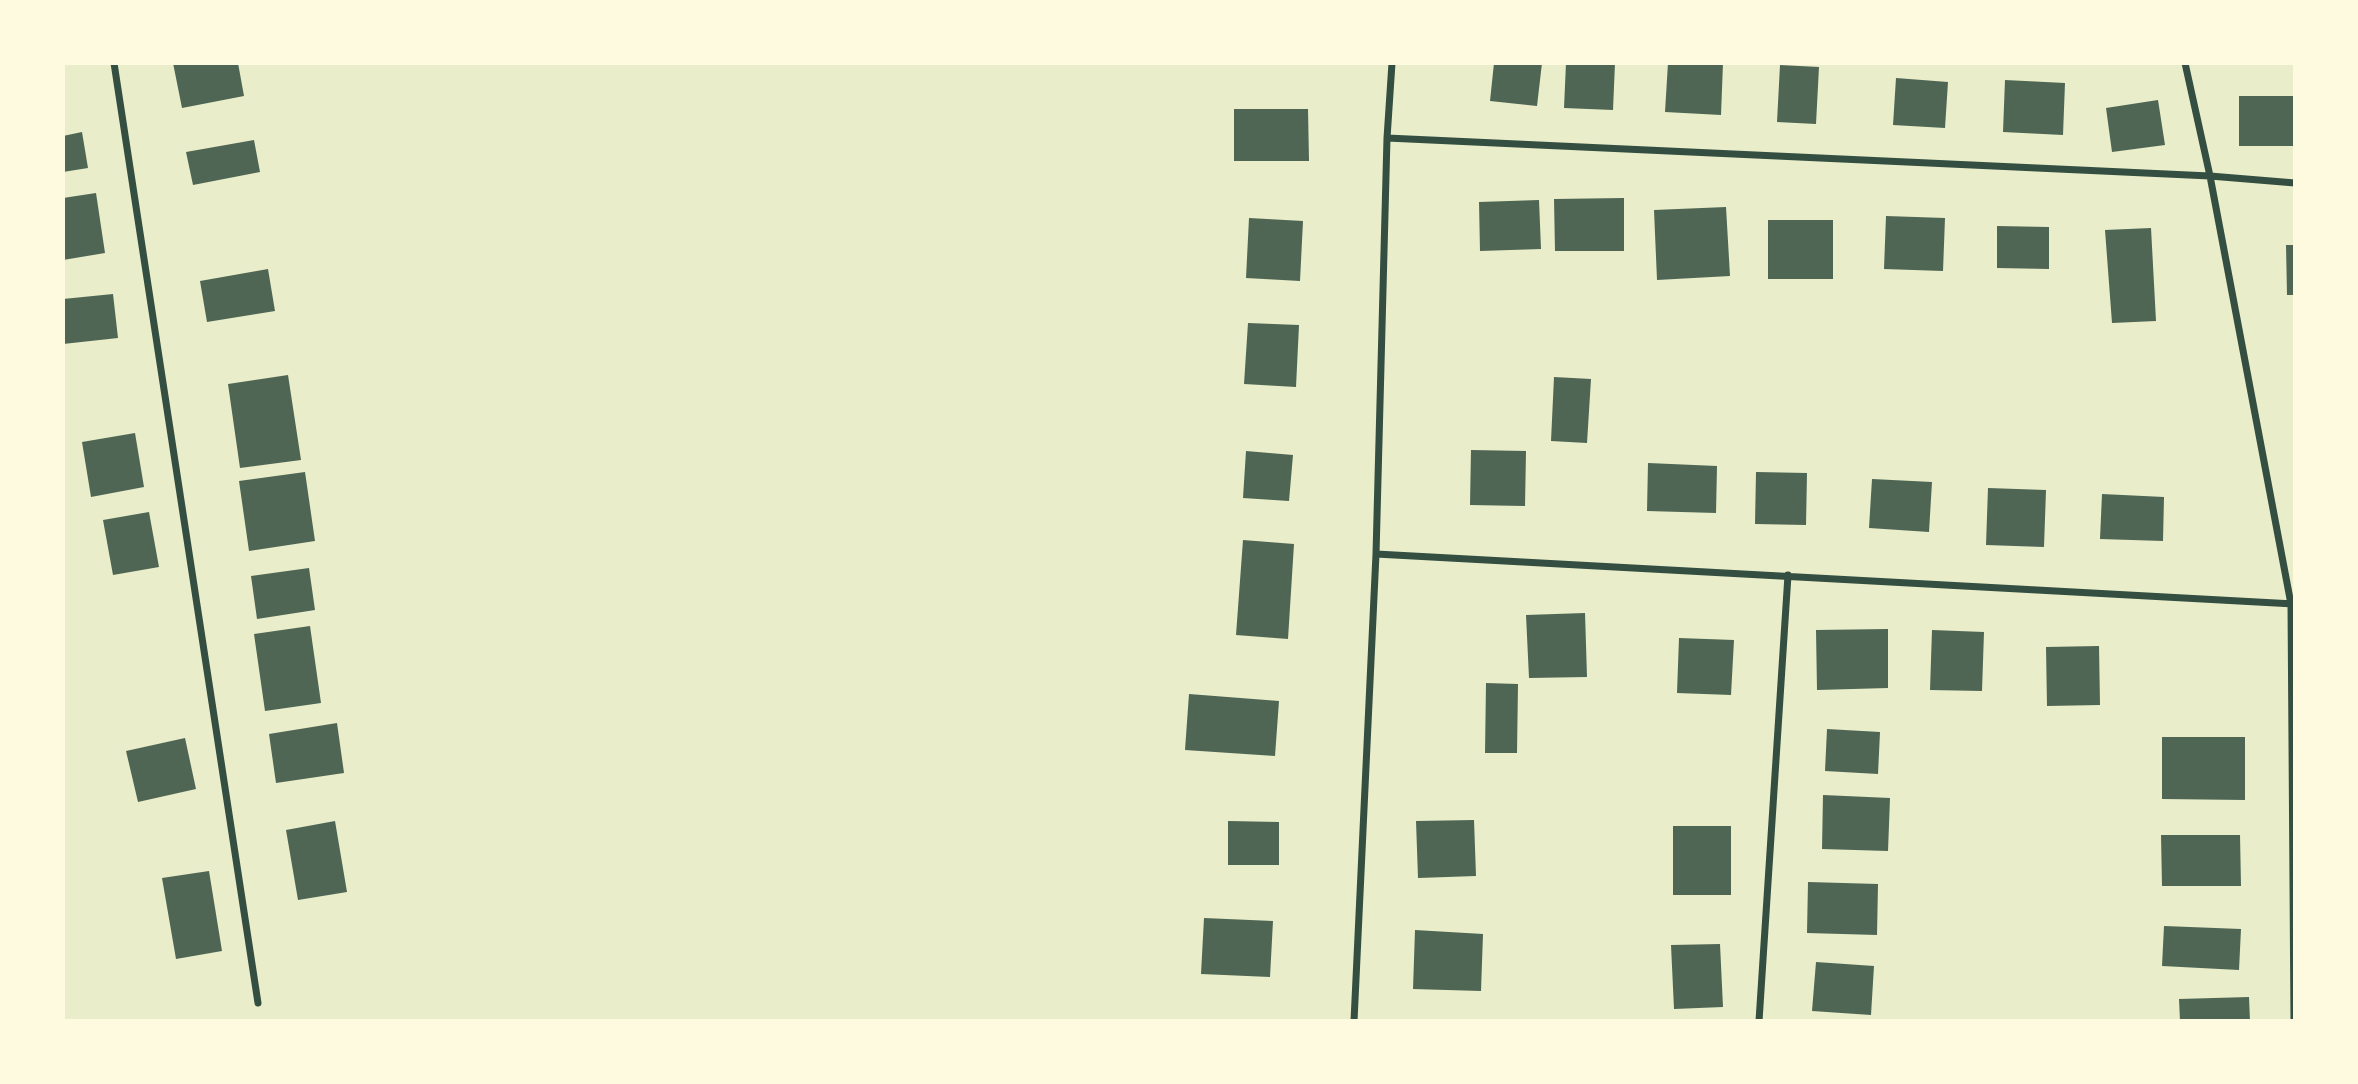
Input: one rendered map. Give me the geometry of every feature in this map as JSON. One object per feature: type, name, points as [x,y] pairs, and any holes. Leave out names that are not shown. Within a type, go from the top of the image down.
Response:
[{"type":"street","points":[[114,63],[258,1003]]},
{"type":"street","points":[[1354,1021],[1376,554],[1387,138],[1392,63]]},
{"type":"street","points":[[2185,63],[2210,176],[2293,604],[2294,1021]]},
{"type":"street","points":[[1387,138],[2210,176],[2295,183]]},
{"type":"street","points":[[1376,554],[2293,604]]},
{"type":"street","points":[[1759,1021],[1788,575]]},
{"type":"building","points":[[173,63],[238,63],[244,96],[182,108]]},
{"type":"building","points":[[1494,63],[1542,63],[1537,106],[1490,101]]},
{"type":"building","points":[[1566,63],[1615,63],[1613,110],[1564,108]]},
{"type":"building","points":[[1668,63],[1723,63],[1721,115],[1665,112]]},
{"type":"building","points":[[1780,65],[1819,67],[1816,124],[1777,122]]},
{"type":"building","points":[[1896,78],[1948,82],[1945,128],[1893,125]]},
{"type":"building","points":[[2005,80],[2065,83],[2063,135],[2003,132]]},
{"type":"building","points":[[2239,96],[2295,96],[2295,146],[2239,146]]},
{"type":"building","points":[[2158,100],[2165,145],[2112,152],[2106,108]]},
{"type":"building","points":[[1234,109],[1308,109],[1309,161],[1234,161]]},
{"type":"building","points":[[82,132],[88,168],[63,172],[63,136]]},
{"type":"building","points":[[254,140],[260,172],[193,185],[186,152]]},
{"type":"building","points":[[96,193],[105,253],[63,260],[63,198]]},
{"type":"building","points":[[1624,198],[1624,251],[1555,251],[1554,199]]},
{"type":"building","points":[[1539,200],[1541,249],[1480,251],[1479,202]]},
{"type":"building","points":[[1726,207],[1730,276],[1657,280],[1654,210]]},
{"type":"building","points":[[1886,216],[1945,218],[1943,271],[1884,269]]},
{"type":"building","points":[[1249,218],[1303,221],[1300,281],[1246,278]]},
{"type":"building","points":[[1768,220],[1833,220],[1833,279],[1768,279]]},
{"type":"building","points":[[1997,226],[2049,227],[2049,269],[1997,268]]},
{"type":"building","points":[[2151,228],[2156,321],[2112,323],[2105,230]]},
{"type":"building","points":[[2286,245],[2295,245],[2295,295],[2287,295]]},
{"type":"building","points":[[268,269],[275,311],[207,322],[200,281]]},
{"type":"building","points":[[113,294],[118,338],[63,344],[63,299]]},
{"type":"building","points":[[1248,323],[1299,325],[1296,387],[1244,384]]},
{"type":"building","points":[[288,375],[301,460],[240,468],[228,384]]},
{"type":"building","points":[[1554,377],[1591,379],[1587,443],[1551,441]]},
{"type":"building","points":[[135,433],[144,487],[91,497],[82,442]]},
{"type":"building","points":[[1471,450],[1526,451],[1525,506],[1470,505]]},
{"type":"building","points":[[1246,451],[1293,455],[1289,501],[1243,498]]},
{"type":"building","points":[[1648,463],[1717,466],[1716,513],[1647,511]]},
{"type":"building","points":[[305,472],[315,541],[249,551],[239,481]]},
{"type":"building","points":[[1756,472],[1807,473],[1806,525],[1755,524]]},
{"type":"building","points":[[1872,479],[1932,482],[1929,532],[1869,528]]},
{"type":"building","points":[[1988,488],[2046,490],[2044,547],[1986,545]]},
{"type":"building","points":[[2102,494],[2164,497],[2163,541],[2100,539]]},
{"type":"building","points":[[149,512],[159,567],[113,575],[103,520]]},
{"type":"building","points":[[1243,540],[1294,544],[1288,639],[1236,635]]},
{"type":"building","points":[[309,568],[315,610],[257,619],[251,576]]},
{"type":"building","points":[[1585,613],[1587,677],[1529,678],[1526,615]]},
{"type":"building","points":[[310,626],[321,703],[265,711],[254,634]]},
{"type":"building","points":[[1888,629],[1888,688],[1817,690],[1816,630]]},
{"type":"building","points":[[1932,630],[1984,632],[1982,691],[1930,690]]},
{"type":"building","points":[[1679,638],[1734,640],[1731,695],[1677,693]]},
{"type":"building","points":[[2099,646],[2100,705],[2047,706],[2046,647]]},
{"type":"building","points":[[1486,683],[1518,684],[1517,753],[1485,753]]},
{"type":"building","points":[[1189,694],[1279,701],[1275,756],[1185,750]]},
{"type":"building","points":[[337,723],[344,773],[276,783],[269,734]]},
{"type":"building","points":[[1827,729],[1880,732],[1878,774],[1825,771]]},
{"type":"building","points":[[2162,737],[2245,737],[2245,800],[2162,799]]},
{"type":"building","points":[[185,738],[196,789],[138,802],[126,751]]},
{"type":"building","points":[[1823,795],[1890,798],[1888,851],[1822,849]]},
{"type":"building","points":[[1474,820],[1476,876],[1418,878],[1416,821]]},
{"type":"building","points":[[335,821],[347,892],[298,900],[286,830]]},
{"type":"building","points":[[1228,821],[1279,822],[1279,865],[1228,865]]},
{"type":"building","points":[[1673,826],[1731,826],[1731,895],[1673,895]]},
{"type":"building","points":[[2161,835],[2240,835],[2241,886],[2162,886]]},
{"type":"building","points":[[209,871],[222,951],[176,959],[162,878]]},
{"type":"building","points":[[1808,882],[1878,884],[1877,935],[1807,933]]},
{"type":"building","points":[[1204,918],[1273,921],[1270,977],[1201,974]]},
{"type":"building","points":[[2164,926],[2241,929],[2239,970],[2162,966]]},
{"type":"building","points":[[1415,930],[1483,934],[1481,991],[1413,989]]},
{"type":"building","points":[[1720,944],[1723,1007],[1674,1009],[1671,945]]},
{"type":"building","points":[[1816,962],[1874,966],[1871,1015],[1812,1011]]},
{"type":"building","points":[[2249,997],[2250,1021],[2180,1021],[2179,999]]}]
